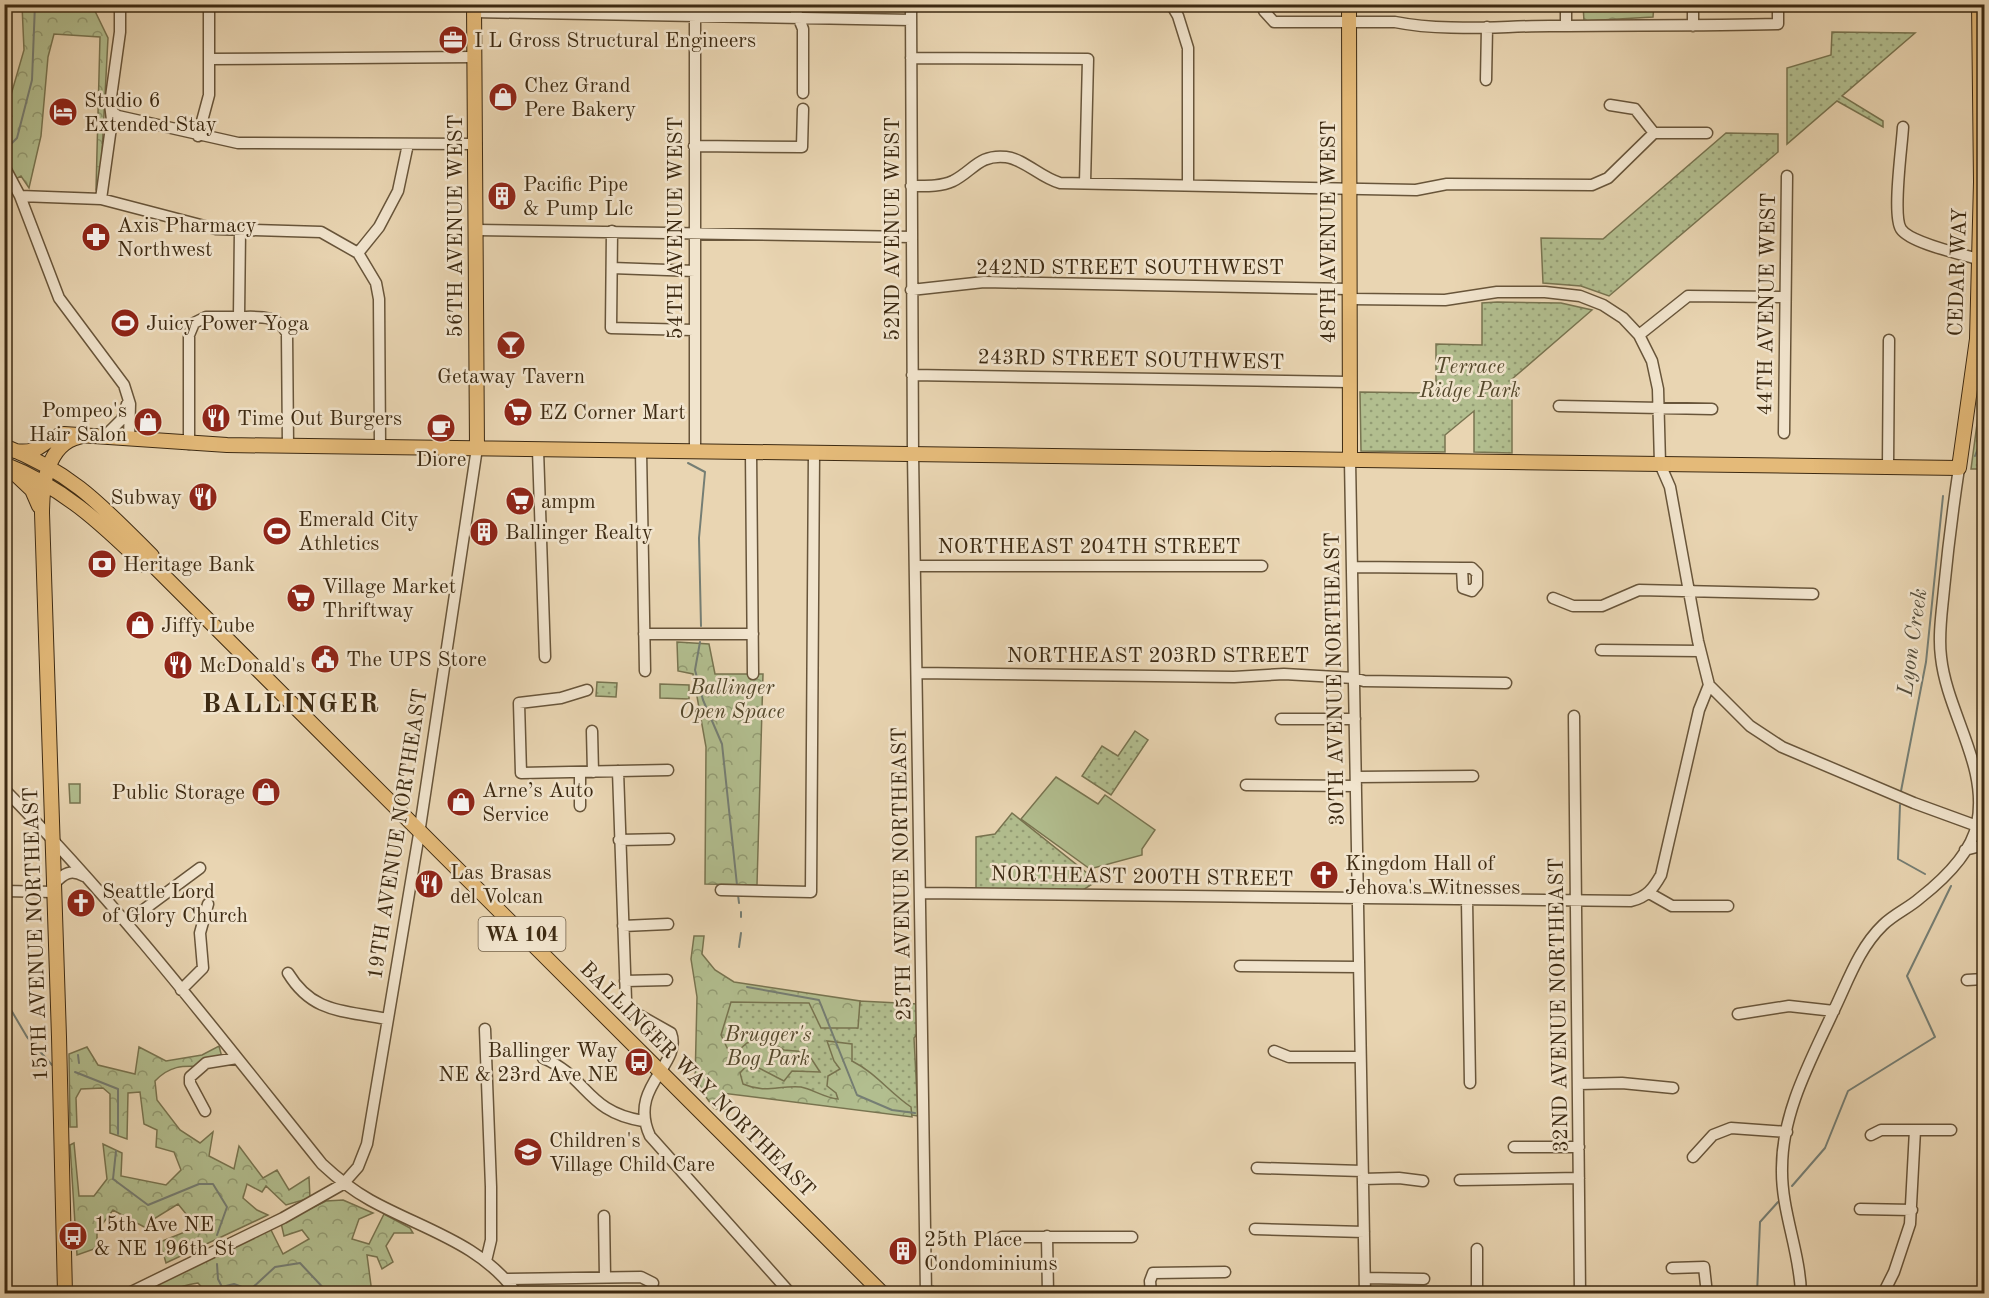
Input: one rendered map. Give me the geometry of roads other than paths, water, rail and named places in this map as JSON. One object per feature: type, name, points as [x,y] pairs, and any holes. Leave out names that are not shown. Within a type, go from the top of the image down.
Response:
[{"type":"main road","name":"48TH AVENUE WEST","points":[[1348,4],[1350,460]]},
{"type":"main road","name":"CEDAR WAY","points":[[1959,468],[1975,365],[1981,161],[1979,4]]},
{"type":"main road","name":"56TH AVENUE WEST","points":[[474,8],[477,448]]},
{"type":"main road","points":[[8,451],[35,451],[57,436],[84,436],[189,444],[288,446],[1959,468]]},
{"type":"main road","name":"15TH AVENUE NORTHEAST","points":[[65,1293],[42,513],[44,482],[49,467],[65,443],[84,436]]},
{"type":"main road","name":"BALLINGER WAY NORTHEAST","points":[[8,451],[37,467],[49,467],[80,486],[109,513],[152,556],[152,564],[419,834],[660,1069],[883,1293]]},
{"type":"main road","points":[[4,465],[32,490],[42,513],[52,501],[70,499]]},
{"type":"main road","name":"WA 104","points":[[4,465],[44,482]]},
{"type":"main road","points":[[44,482],[61,481],[91,504],[109,513]]},
{"type":"main road","name":"BALLINGER WAY NORTHEAST","points":[[44,482],[105,527],[144,565],[152,564]]},
{"type":"street","points":[[102,199],[110,104],[120,32],[120,4]]},
{"type":"street","points":[[198,136],[208,95],[209,4]]},
{"type":"street","name":"54TH AVENUE WEST","points":[[695,4],[695,451]]},
{"type":"street","points":[[793,4],[803,29],[802,93]]},
{"type":"street","name":"52ND AVENUE WEST","points":[[911,4],[913,454]]},
{"type":"street","points":[[1171,4],[1178,16],[1188,48],[1188,185]]},
{"type":"street","points":[[1566,4],[1566,26]]},
{"type":"street","points":[[1693,4],[1693,26]]},
{"type":"street","points":[[1264,11],[1274,22],[1487,27],[1693,26],[1778,24],[1778,4]]},
{"type":"street","points":[[474,8],[585,10],[695,17],[911,20]]},
{"type":"street","points":[[1486,80],[1487,27]]},
{"type":"street","points":[[209,58],[474,57]]},
{"type":"street","points":[[911,58],[1088,59],[1085,183]]},
{"type":"street","points":[[1610,105],[1635,109],[1654,134]]},
{"type":"street","points":[[694,146],[802,147],[802,109]]},
{"type":"street","points":[[111,111],[118,116],[198,136],[238,143],[476,144]]},
{"type":"street","points":[[1903,127],[1896,212],[1901,229],[1908,235],[1978,259]]},
{"type":"street","points":[[911,186],[938,186],[954,180],[972,165],[999,157],[1017,160],[1047,179],[1060,183],[1416,190],[1447,184],[1592,185],[1608,178],[1654,134],[1707,133]]},
{"type":"street","points":[[358,253],[379,228],[398,191],[408,144]]},
{"type":"street","points":[[6,167],[20,196],[59,298],[122,381],[129,398],[129,439]]},
{"type":"street","name":"44TH AVENUE WEST","points":[[1784,433],[1786,176]]},
{"type":"street","points":[[20,196],[102,199],[216,229],[321,232],[358,253],[376,283],[380,299],[380,446]]},
{"type":"street","points":[[239,317],[240,230]]},
{"type":"street","points":[[477,230],[695,231],[912,237]]},
{"type":"street","points":[[612,231],[612,328],[694,330]]},
{"type":"street","points":[[612,268],[695,271]]},
{"type":"street","name":"242ND STREET SOUTHWEST","points":[[911,290],[984,282],[1350,294],[1445,300],[1497,292],[1569,293],[1604,304],[1623,318],[1639,335]]},
{"type":"street","points":[[1785,297],[1688,296],[1639,335],[1655,372],[1660,464],[1670,487],[1700,651],[1709,685],[1750,726],[1782,747],[1981,830]]},
{"type":"street","points":[[189,444],[194,323],[206,317],[269,317],[281,322],[286,333],[288,446]]},
{"type":"street","points":[[1888,466],[1889,340]]},
{"type":"street","name":"243RD STREET SOUTHWEST","points":[[912,375],[1349,382]]},
{"type":"street","points":[[104,437],[122,419],[129,398]]},
{"type":"street","points":[[1559,406],[1712,409]]},
{"type":"street","name":"19TH AVENUE NORTHEAST","points":[[343,1184],[358,1167],[368,1144],[386,1019],[419,834],[477,448]]},
{"type":"street","points":[[538,450],[545,657]]},
{"type":"street","points":[[641,451],[645,671]]},
{"type":"street","points":[[751,452],[753,674]]},
{"type":"street","points":[[721,891],[811,892],[814,453]]},
{"type":"street","name":"25TH AVENUE NORTHEAST","points":[[913,454],[926,1293]]},
{"type":"street","name":"30TH AVENUE NORTHEAST","points":[[1350,460],[1365,1293]]},
{"type":"street","points":[[1801,1293],[1798,1258],[1783,1189],[1782,1167],[1787,1132],[1804,1073],[1859,955],[1883,924],[1920,898],[1951,870],[1981,830],[1975,770],[1947,687],[1941,656],[1942,609],[1959,468]]},
{"type":"street","name":"NORTHEAST 204TH STREET","points":[[916,566],[1262,566]]},
{"type":"street","points":[[1352,567],[1462,568]]},
{"type":"street","points":[[1553,598],[1573,606],[1602,606],[1639,590],[1813,594]]},
{"type":"street","points":[[644,634],[753,634]]},
{"type":"street","points":[[1601,650],[1700,651]]},
{"type":"street","name":"NORTHEAST 203RD STREET","points":[[917,673],[1233,677],[1284,675],[1354,678],[1364,681],[1506,683]]},
{"type":"street","points":[[1709,685],[1699,710],[1661,875],[1649,894],[1672,906],[1728,906]]},
{"type":"street","points":[[587,690],[561,698],[519,703],[520,773],[668,770]]},
{"type":"street","name":"32ND AVENUE NORTHEAST","points":[[1574,716],[1580,1293]]},
{"type":"street","points":[[1281,718],[1355,719]]},
{"type":"street","points":[[592,731],[592,772]]},
{"type":"street","points":[[618,771],[626,1000],[633,1011],[671,1033],[674,1041],[673,1051],[647,1092],[644,1121],[650,1136],[791,1293]]},
{"type":"street","points":[[580,772],[580,806]]},
{"type":"street","points":[[1245,784],[1356,782],[1473,776]]},
{"type":"street","points":[[4,789],[53,838],[127,922],[322,1164],[343,1184],[370,1200],[457,1241],[486,1261],[506,1279],[517,1293]]},
{"type":"street","points":[[619,840],[669,840]]},
{"type":"street","points":[[1965,850],[1984,844]]},
{"type":"street","points":[[127,922],[200,868]]},
{"type":"street","points":[[4,891],[54,888],[68,872],[75,872],[88,878]]},
{"type":"street","name":"NORTHEAST 200TH STREET","points":[[921,893],[1576,902],[1631,901],[1649,894]]},
{"type":"street","points":[[1467,900],[1470,1083]]},
{"type":"street","points":[[181,990],[203,968],[200,933],[208,904]]},
{"type":"street","points":[[622,926],[668,924]]},
{"type":"street","points":[[1240,966],[1358,967]]},
{"type":"street","points":[[288,974],[305,997],[319,1005],[386,1019]]},
{"type":"street","points":[[1966,980],[1984,979]]},
{"type":"street","points":[[625,981],[667,980]]},
{"type":"street","points":[[1738,1014],[1789,1006],[1834,1011]]},
{"type":"street","points":[[485,1029],[491,1187],[491,1240],[486,1261]]},
{"type":"street","points":[[1274,1051],[1289,1057],[1359,1057]]},
{"type":"street","points":[[543,1058],[559,1065],[601,1107],[614,1115],[644,1121]]},
{"type":"street","points":[[205,1111],[190,1083],[190,1077],[206,1063],[237,1059]]},
{"type":"street","points":[[1578,1084],[1622,1083],[1673,1088]]},
{"type":"street","points":[[1693,1157],[1713,1135],[1731,1128],[1787,1132]]},
{"type":"street","points":[[1871,1135],[1881,1130],[1951,1130]]},
{"type":"street","points":[[1883,1293],[1894,1272],[1910,1224],[1915,1130]]},
{"type":"street","points":[[1514,1147],[1579,1147]]},
{"type":"street","points":[[1257,1168],[1423,1181]]},
{"type":"street","points":[[1460,1180],[1579,1178]]},
{"type":"street","points":[[128,1293],[282,1218],[343,1184]]},
{"type":"street","points":[[1860,1209],[1912,1210]]},
{"type":"street","points":[[604,1216],[605,1277]]},
{"type":"street","points":[[1255,1229],[1364,1232]]},
{"type":"street","points":[[1047,1236],[1048,1293]]},
{"type":"street","points":[[1002,1237],[1132,1237]]},
{"type":"street","points":[[1477,1249],[1477,1293]]},
{"type":"street","points":[[1672,1268],[1704,1267],[1707,1293]]},
{"type":"street","points":[[1151,1293],[1150,1281],[1153,1273],[1224,1272]]},
{"type":"street","points":[[506,1279],[641,1277],[653,1283]]},
{"type":"street","points":[[1365,1278],[1424,1279]]},
{"type":"waterway","points":[[4,151],[17,138],[32,80],[35,4]]},
{"type":"waterway","name":"Lyon Creek","points":[[1975,456],[1984,433]]},
{"type":"waterway","points":[[688,463],[705,472],[699,538],[701,626]]},
{"type":"waterway","name":"Lyon Creek","points":[[1901,791],[1926,662],[1943,496]]},
{"type":"waterway","points":[[700,642],[695,670],[703,700],[722,744],[737,885]]},
{"type":"waterway","name":"Lyon Creek","points":[[1900,805],[1898,859],[1925,874]]},
{"type":"waterway","name":"Lyon Creek","points":[[1792,1186],[1825,1148],[1848,1091],[1935,1037],[1907,976],[1951,886]]},
{"type":"waterway","points":[[738,895],[739,903]]},
{"type":"waterway","points":[[741,912],[741,917]]},
{"type":"waterway","points":[[739,947],[741,933]]},
{"type":"waterway","points":[[747,987],[819,1000],[857,1095],[892,1110],[915,1113]]},
{"type":"waterway","points":[[4,998],[27,1037],[52,1065]]},
{"type":"waterway","points":[[78,1055],[79,1063]]},
{"type":"waterway","points":[[75,1072],[118,1089],[118,1134]]},
{"type":"waterway","points":[[116,1151],[113,1179],[148,1205],[199,1184],[213,1184],[227,1207],[217,1235]]},
{"type":"waterway","name":"Lyon Creek","points":[[1757,1294],[1760,1222],[1778,1202]]},
{"type":"waterway","points":[[217,1264],[218,1279],[222,1287],[234,1284],[250,1290],[275,1267],[300,1263],[329,1294]]},
{"type":"waterway","points":[[933,1286],[936,1294]]},
{"type":"place","name":"I L Gross Structural Engineers","points":[[453,40]]},
{"type":"place","name":"Chez Grand Pere Bakery","points":[[503,97]]},
{"type":"place","name":"Studio 6 Extended Stay","points":[[63,112]]},
{"type":"place","name":"Pacific Pipe & Pump Llc","points":[[502,196]]},
{"type":"place","name":"Axis Pharmacy Northwest","points":[[96,237]]},
{"type":"place","name":"Juicy Power Yoga","points":[[125,323]]},
{"type":"place","name":"Getaway Tavern","points":[[511,345]]},
{"type":"place","name":"EZ Corner Mart","points":[[518,412]]},
{"type":"place","name":"Time Out Burgers","points":[[216,418]]},
{"type":"place","name":"Pompeo's Hair Salon","points":[[148,422]]},
{"type":"place","name":"Diore","points":[[441,428]]},
{"type":"place","name":"Subway","points":[[203,497]]},
{"type":"place","name":"ampm","points":[[520,501]]},
{"type":"place","name":"Emerald City Athletics","points":[[277,531]]},
{"type":"place","name":"Ballinger Realty","points":[[484,532]]},
{"type":"place","name":"Heritage Bank","points":[[102,564]]},
{"type":"place","name":"Village Market Thriftway","points":[[301,598]]},
{"type":"place","name":"Jiffy Lube","points":[[140,625]]},
{"type":"place","name":"The UPS Store","points":[[325,659]]},
{"type":"place","name":"McDonald's","points":[[178,665]]},
{"type":"place","name":"Public Storage","points":[[266,792]]},
{"type":"place","name":"Arne’s Auto Service","points":[[461,802]]},
{"type":"place","name":"Kingdom Hall of Jehova's Witnesses","points":[[1324,875]]},
{"type":"place","name":"Las Brasas del Volcan","points":[[429,884]]},
{"type":"place","name":"Seattle Lord of Glory Church","points":[[81,903]]},
{"type":"place","name":"Ballinger Way NE & 23rd Ave NE","points":[[639,1062]]},
{"type":"place","name":"Children's Village Child Care","points":[[528,1152]]},
{"type":"place","name":"15th Ave NE & NE 196th St","points":[[73,1236]]},
{"type":"place","name":"25th Place Condominiums","points":[[903,1251]]},
{"type":"district","name":"BALLINGER","points":[[291,703]]},
{"type":"park label","name":"Terrace Ridge Park","points":[[1470,378]]},
{"type":"park label","name":"Ballinger Open Space","points":[[732,699]]},
{"type":"park label","name":"Brugger's Bog Park","points":[[768,1046]]}]
